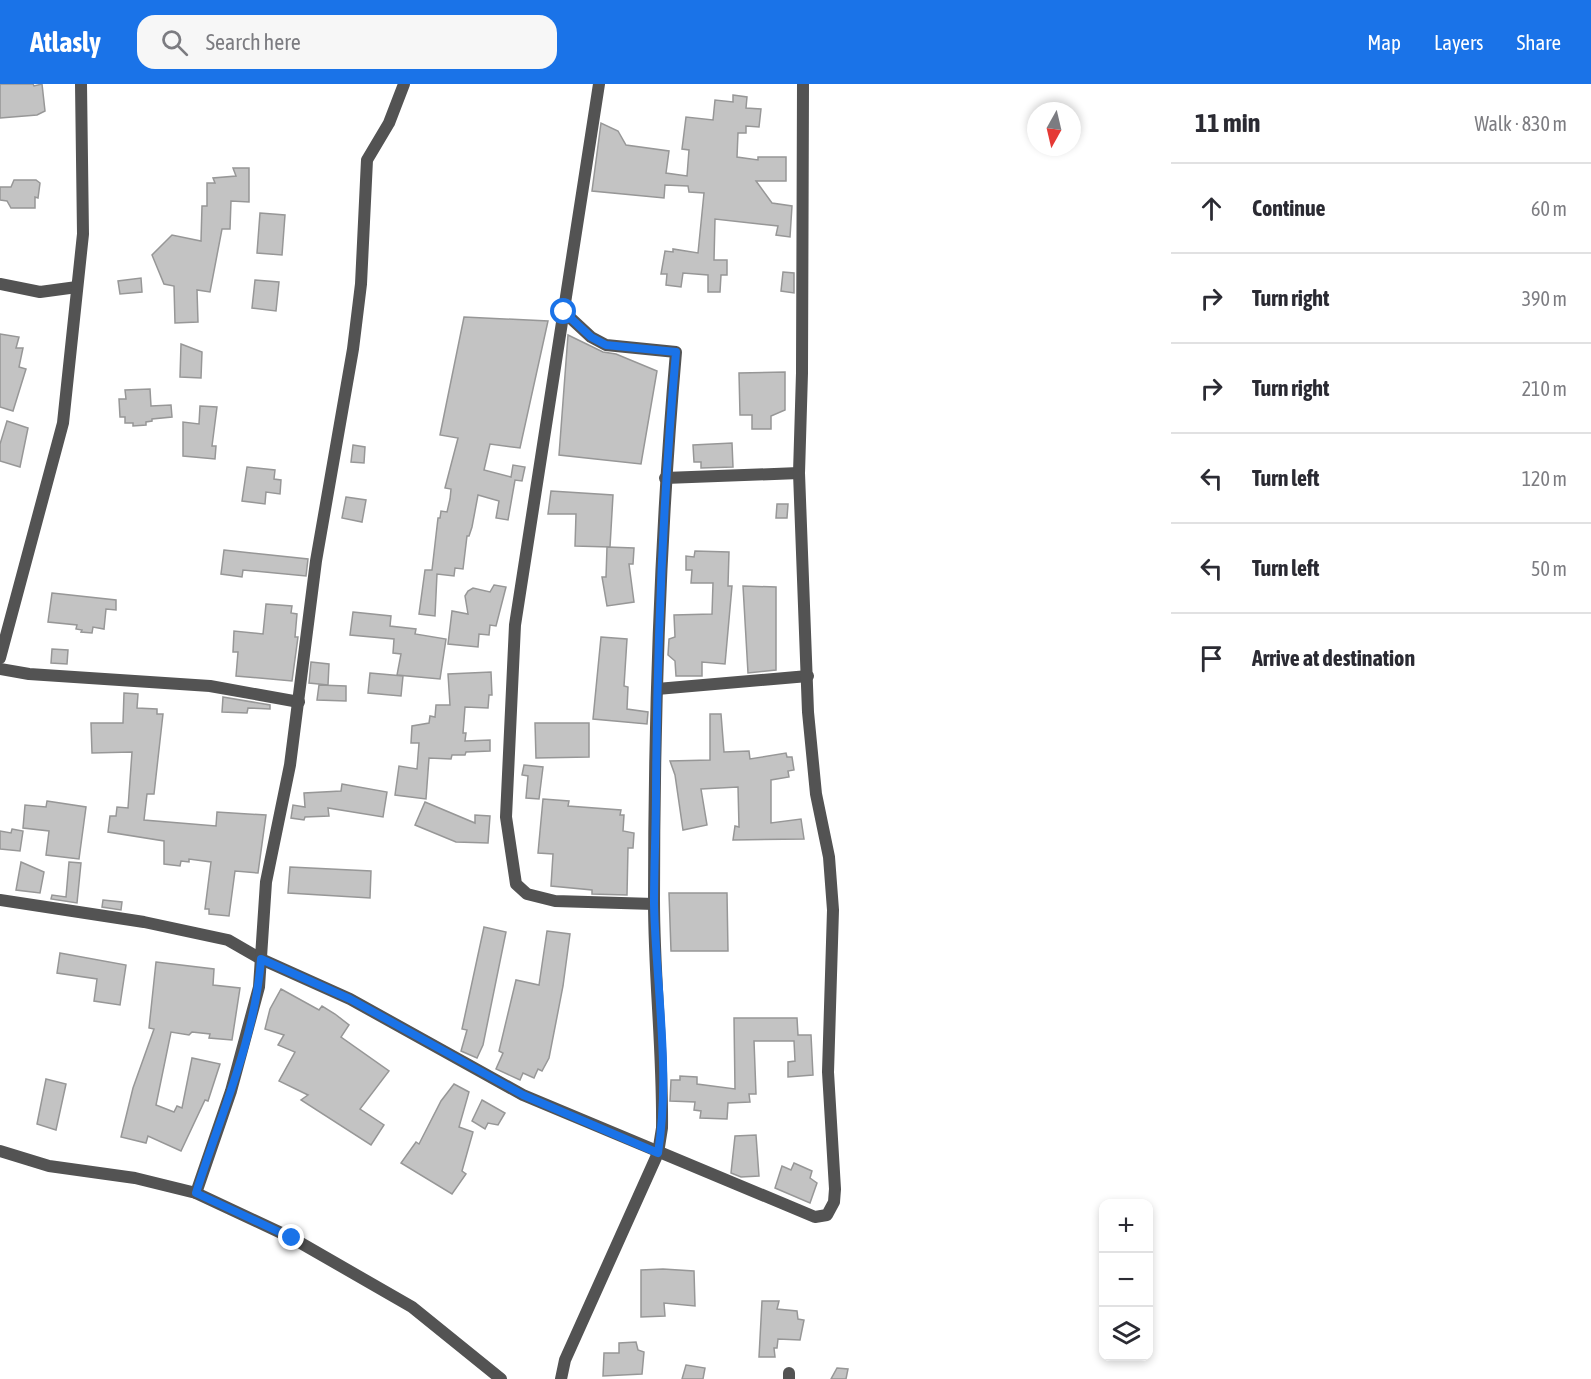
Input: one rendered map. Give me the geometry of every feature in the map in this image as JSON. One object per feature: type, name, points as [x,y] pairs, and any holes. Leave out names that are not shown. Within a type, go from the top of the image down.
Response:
[{"type":"street","points":[[0,658],[63,423],[83,211],[81,84]]},
{"type":"street","points":[[196,1193],[237,1069],[259,987],[266,882],[285,796],[316,561],[343,417],[357,316],[367,160],[389,123],[404,84]]},
{"type":"street","points":[[599,84],[515,625],[506,817],[516,884],[527,894],[540,899],[654,904]]},
{"type":"street","points":[[0,900],[144,922],[228,940],[261,959],[350,999],[523,1095],[815,1217],[826,1215],[834,1202],[828,1072],[833,910],[829,857],[816,794],[799,473],[802,373],[803,84]]},
{"type":"street","points":[[0,284],[40,292],[77,287]]},
{"type":"street","points":[[561,1379],[565,1360],[658,1153],[662,1128],[663,1090],[654,904],[657,689],[665,478],[676,352],[606,345],[591,337],[564,312]]},
{"type":"street","points":[[665,478],[799,473]]},
{"type":"street","points":[[0,669],[29,674],[210,686],[299,702]]},
{"type":"street","points":[[657,689],[808,676]]},
{"type":"street","points":[[0,1151],[49,1166],[135,1178],[196,1193],[292,1238],[412,1307],[501,1379]]},
{"type":"building","points":[[0,84],[33,84],[34,86],[42,84],[45,111],[37,115],[0,118]]},
{"type":"building","points":[[733,95],[747,97],[746,108],[761,109],[759,127],[746,126],[746,133],[738,133],[737,157],[758,160],[758,157],[786,157],[786,181],[756,181],[772,203],[792,206],[790,237],[776,235],[778,226],[715,219],[714,260],[727,260],[727,275],[721,275],[720,292],[708,292],[708,275],[683,273],[681,287],[666,285],[667,274],[661,274],[665,251],[673,252],[673,249],[698,253],[704,193],[689,192],[688,186],[665,185],[664,198],[592,191],[601,123],[618,131],[626,145],[669,151],[666,173],[687,176],[689,150],[682,149],[686,117],[713,120],[715,100],[733,102]]},
{"type":"building","points":[[233,168],[249,168],[249,202],[231,201],[230,229],[222,229],[210,292],[197,290],[198,322],[175,323],[174,286],[164,284],[152,255],[172,235],[201,241],[202,206],[207,206],[207,183],[215,183],[213,178],[236,176]]},
{"type":"building","points":[[14,180],[36,180],[40,183],[38,198],[35,197],[35,208],[11,208],[7,201],[0,200],[0,187],[11,187]]},
{"type":"building","points":[[260,213],[285,215],[282,255],[257,253]]},
{"type":"building","points":[[783,272],[794,273],[794,293],[781,291]]},
{"type":"building","points":[[141,278],[142,292],[120,294],[118,281]]},
{"type":"building","points":[[255,280],[279,282],[276,311],[252,308]]},
{"type":"building","points":[[464,317],[548,321],[520,448],[490,444],[484,470],[511,477],[513,465],[525,467],[522,481],[515,480],[508,520],[496,518],[499,501],[478,495],[472,527],[467,536],[463,569],[455,568],[454,576],[437,574],[435,616],[419,614],[425,570],[432,570],[438,518],[440,518],[441,511],[447,512],[450,499],[451,489],[445,488],[458,438],[440,435]]},
{"type":"building","points":[[0,334],[19,337],[16,348],[23,348],[19,367],[26,369],[13,411],[0,407]]},
{"type":"building","points":[[568,335],[603,352],[616,354],[657,371],[641,464],[559,455]]},
{"type":"building","points":[[181,344],[202,352],[201,378],[180,377]]},
{"type":"building","points":[[785,372],[785,410],[771,416],[771,429],[752,429],[752,415],[740,415],[739,373]]},
{"type":"building","points":[[150,389],[151,406],[171,405],[172,417],[152,419],[146,422],[146,425],[133,426],[133,423],[125,423],[125,417],[120,417],[119,399],[126,399],[125,390]]},
{"type":"building","points":[[200,406],[217,407],[212,446],[216,446],[215,459],[183,456],[183,422],[199,424]]},
{"type":"building","points":[[7,421],[28,428],[20,467],[0,461],[0,444]]},
{"type":"building","points":[[732,443],[733,467],[701,468],[701,462],[694,462],[693,445]]},
{"type":"building","points":[[353,445],[365,447],[364,463],[351,462]]},
{"type":"building","points":[[247,467],[275,470],[274,479],[281,480],[280,494],[266,492],[265,504],[242,501]]},
{"type":"building","points":[[551,491],[613,495],[610,547],[575,546],[576,514],[548,514]]},
{"type":"building","points":[[346,497],[366,500],[362,522],[342,518]]},
{"type":"building","points":[[777,504],[788,504],[787,518],[776,518]]},
{"type":"building","points":[[607,547],[634,548],[633,564],[629,564],[634,602],[607,606],[602,577],[606,577]]},
{"type":"building","points":[[224,550],[308,559],[306,576],[243,570],[242,577],[221,574]]},
{"type":"building","points":[[695,551],[729,552],[728,586],[732,586],[725,664],[702,662],[702,676],[676,676],[675,661],[668,655],[669,639],[675,637],[674,615],[712,614],[713,583],[691,583],[692,570],[686,570],[686,556],[694,557]]},
{"type":"building","points":[[494,585],[506,587],[496,626],[490,625],[489,635],[479,634],[478,647],[448,644],[452,611],[468,614],[465,596],[468,591],[473,588],[490,592]]},
{"type":"building","points":[[743,586],[776,587],[776,670],[748,673]]},
{"type":"building","points":[[52,593],[116,600],[116,610],[106,609],[104,629],[93,627],[92,633],[81,632],[82,630],[76,629],[77,625],[48,622]]},
{"type":"building","points":[[266,604],[292,606],[291,613],[297,614],[295,637],[298,637],[292,681],[236,676],[238,652],[233,652],[234,631],[263,634]]},
{"type":"building","points":[[353,612],[391,616],[390,626],[416,629],[415,634],[446,639],[440,679],[397,675],[401,654],[393,653],[394,639],[350,635]]},
{"type":"building","points":[[601,637],[627,639],[624,686],[628,687],[627,709],[648,712],[647,724],[593,719]]},
{"type":"building","points":[[52,649],[68,650],[67,664],[51,663]]},
{"type":"building","points":[[311,662],[329,664],[328,685],[309,683]]},
{"type":"building","points":[[491,672],[492,695],[489,695],[488,708],[465,707],[463,733],[466,733],[465,741],[490,740],[490,751],[466,752],[465,755],[452,755],[451,759],[429,758],[426,799],[395,795],[399,766],[417,769],[419,743],[411,743],[412,726],[429,723],[430,716],[435,717],[436,705],[450,705],[448,674]]},
{"type":"building","points":[[370,673],[403,676],[401,696],[368,693]]},
{"type":"building","points":[[319,685],[346,686],[346,701],[317,700]]},
{"type":"building","points":[[124,693],[138,694],[137,708],[157,709],[157,714],[163,714],[154,794],[147,794],[144,820],[216,826],[217,812],[266,815],[258,873],[235,871],[229,916],[209,914],[209,909],[205,909],[211,862],[189,859],[189,862],[181,861],[180,866],[164,864],[164,841],[108,832],[110,816],[116,816],[117,807],[128,808],[132,752],[92,753],[91,723],[123,723]]},
{"type":"building","points":[[223,697],[270,705],[270,709],[248,708],[247,713],[222,712]]},
{"type":"building","points":[[710,714],[721,714],[724,752],[749,751],[750,759],[786,753],[787,757],[792,757],[794,770],[788,771],[789,777],[771,780],[771,823],[801,819],[804,839],[733,840],[735,826],[739,827],[738,787],[701,789],[707,825],[683,830],[675,775],[670,761],[710,760]]},
{"type":"building","points":[[535,723],[589,723],[589,757],[536,758]]},
{"type":"building","points":[[524,765],[543,767],[539,799],[526,798],[528,776],[522,775]]},
{"type":"building","points":[[342,784],[387,792],[383,817],[328,808],[329,816],[305,817],[304,820],[291,818],[293,805],[305,807],[304,793],[341,791]]},
{"type":"building","points":[[543,799],[569,801],[568,806],[621,810],[620,815],[624,815],[623,831],[634,833],[633,848],[628,848],[627,895],[592,894],[592,890],[551,886],[553,854],[538,853]]},
{"type":"building","points":[[47,801],[86,807],[79,859],[46,855],[49,831],[23,828],[25,805],[46,807]]},
{"type":"building","points":[[425,802],[475,823],[475,815],[490,816],[488,843],[456,842],[415,825]]},
{"type":"building","points":[[12,829],[23,831],[20,851],[0,849],[0,831],[11,833]]},
{"type":"building","points":[[21,862],[44,872],[40,893],[16,890]]},
{"type":"building","points":[[69,862],[81,863],[77,903],[51,899],[52,895],[66,897]]},
{"type":"building","points":[[290,867],[371,871],[370,898],[288,893]]},
{"type":"building","points":[[669,893],[727,893],[728,951],[671,951]]},
{"type":"building","points":[[103,900],[122,902],[121,910],[102,907]]},
{"type":"building","points":[[484,927],[506,932],[483,1045],[477,1058],[461,1051],[467,1030],[462,1029]]},
{"type":"building","points":[[547,931],[570,934],[563,986],[549,1058],[542,1071],[538,1069],[534,1078],[523,1073],[520,1080],[496,1069],[503,1053],[499,1051],[516,980],[539,985]]},
{"type":"building","points":[[60,953],[126,965],[120,1005],[94,1001],[97,979],[57,973]]},
{"type":"building","points":[[156,962],[214,969],[213,985],[240,988],[232,1040],[209,1038],[210,1034],[192,1032],[189,1035],[171,1032],[156,1105],[174,1112],[177,1106],[182,1108],[192,1058],[220,1064],[208,1101],[205,1100],[181,1151],[148,1136],[146,1143],[121,1137],[133,1088],[154,1029],[149,1028]]},
{"type":"building","points":[[281,989],[319,1010],[322,1006],[335,1014],[349,1025],[341,1037],[389,1071],[360,1109],[384,1125],[371,1145],[301,1100],[308,1095],[279,1081],[295,1052],[278,1045],[284,1035],[265,1029],[270,1009]]},
{"type":"building","points":[[734,1018],[797,1018],[798,1035],[811,1035],[813,1075],[788,1077],[788,1062],[795,1061],[794,1041],[754,1041],[756,1094],[749,1094],[750,1102],[728,1103],[727,1119],[700,1118],[701,1111],[694,1110],[695,1102],[670,1101],[671,1080],[680,1080],[680,1076],[697,1077],[697,1084],[735,1089]]},
{"type":"building","points":[[46,1079],[66,1084],[56,1130],[37,1124]]},
{"type":"building","points":[[454,1084],[469,1092],[459,1127],[473,1132],[462,1171],[466,1174],[452,1194],[401,1163],[416,1142],[419,1144],[441,1101]]},
{"type":"building","points":[[482,1100],[505,1113],[498,1125],[488,1123],[485,1129],[472,1121]]},
{"type":"building","points":[[756,1135],[759,1176],[741,1177],[731,1173],[735,1136]]},
{"type":"building","points":[[794,1163],[812,1171],[810,1178],[817,1183],[810,1203],[775,1188],[782,1166],[791,1170]]},
{"type":"building","points":[[641,1270],[694,1271],[695,1306],[664,1303],[665,1316],[641,1317]]},
{"type":"building","points":[[762,1301],[779,1301],[777,1309],[797,1311],[798,1319],[804,1320],[800,1340],[778,1339],[777,1348],[774,1348],[775,1357],[759,1357]]},
{"type":"building","points":[[636,1342],[638,1350],[644,1352],[642,1374],[603,1376],[604,1353],[619,1353],[619,1343]]},
{"type":"building","points":[[686,1365],[705,1368],[703,1379],[682,1379]]},
{"type":"building","points":[[837,1368],[848,1369],[846,1379],[831,1379]]},
{"type":"route","points":[[292,1238],[196,1193],[231,1090],[249,1026],[259,987],[261,959],[350,999],[523,1095],[658,1153],[662,1128],[663,1090],[654,904],[657,677],[665,478],[676,352],[606,345],[591,337],[564,312]]}]
